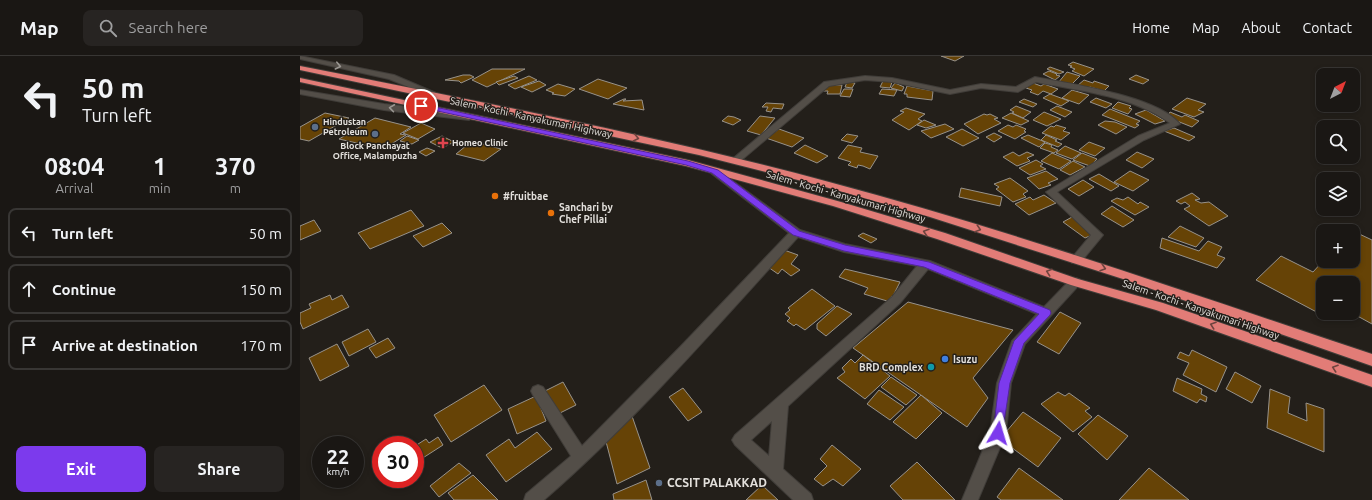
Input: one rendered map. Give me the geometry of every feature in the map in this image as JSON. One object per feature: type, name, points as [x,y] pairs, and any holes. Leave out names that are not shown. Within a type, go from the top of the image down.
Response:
[{"type":"highway","name":"Salem - Kochi - Kanyakumari Highway","points":[[300,68],[700,152],[826,184],[934,215],[1127,276],[1372,360]]},
{"type":"highway","name":"Salem - Kochi - Kanyakumari Highway","points":[[300,80],[688,163],[715,172],[837,204],[941,236],[1075,282],[1159,306],[1372,381]]},
{"type":"highway","points":[[688,163],[700,152]]},
{"type":"street","points":[[300,57],[391,77],[439,96]]},
{"type":"street","points":[[735,161],[827,84],[865,78],[892,80],[950,92],[981,86],[1018,90],[1035,79],[1123,99],[1156,110],[1169,117],[1176,124],[1141,138],[1051,192],[1097,235],[1076,260]]},
{"type":"street","points":[[300,92],[384,107],[472,117]]},
{"type":"street","points":[[715,172],[796,233],[844,248],[926,264],[1046,313]]},
{"type":"street","points":[[532,500],[581,458],[686,350],[796,233]]},
{"type":"street","points":[[805,500],[740,440],[896,300],[926,264]]},
{"type":"street","points":[[970,500],[998,433],[1004,383],[1019,341],[1075,282]]},
{"type":"street","points":[[538,391],[581,458]]},
{"type":"street","points":[[775,472],[781,404]]},
{"type":"building","points":[[941,56],[964,56],[955,61]]},
{"type":"building","points":[[1073,62],[1094,69],[1084,76],[1072,71],[1075,69],[1068,65]]},
{"type":"building","points":[[1050,67],[1064,72],[1059,74],[1047,69]]},
{"type":"building","points":[[492,69],[525,69],[487,87],[472,80]]},
{"type":"building","points":[[1049,71],[1060,76],[1055,80],[1043,74]]},
{"type":"building","points":[[1067,72],[1080,76],[1070,86],[1058,83]]},
{"type":"building","points":[[463,75],[470,75],[474,77],[461,83],[459,81],[445,80]]},
{"type":"building","points":[[1136,75],[1149,80],[1143,84],[1129,79]]},
{"type":"building","points":[[514,76],[518,78],[499,85],[496,82]]},
{"type":"building","points":[[529,76],[537,80],[515,89],[508,85]]},
{"type":"building","points":[[598,79],[627,88],[608,99],[579,89]]},
{"type":"building","points":[[1084,80],[1093,83],[1094,81],[1109,86],[1104,91],[1090,87],[1087,89],[1077,86]]},
{"type":"building","points":[[539,81],[546,85],[532,92],[521,87]]},
{"type":"building","points":[[883,81],[892,82],[890,88],[880,87]]},
{"type":"building","points":[[847,82],[855,83],[852,88],[845,87]]},
{"type":"building","points":[[895,83],[904,87],[902,91],[891,88]]},
{"type":"building","points":[[1033,83],[1041,86],[1044,84],[1058,89],[1051,94],[1043,91],[1038,95],[1030,92],[1032,90],[1026,88]]},
{"type":"building","points":[[558,84],[575,89],[565,96],[552,94],[554,93],[546,90]]},
{"type":"building","points":[[830,85],[842,85],[840,94],[827,94],[828,91],[823,91]]},
{"type":"building","points":[[907,86],[933,91],[932,100],[907,97],[907,94],[904,94]]},
{"type":"building","points":[[844,89],[853,89],[850,97],[840,96]]},
{"type":"building","points":[[882,89],[897,90],[894,96],[879,94]]},
{"type":"building","points":[[1072,90],[1089,95],[1079,104],[1062,98]]},
{"type":"building","points":[[1050,94],[1069,101],[1061,106],[1043,98]]},
{"type":"building","points":[[1096,98],[1112,104],[1106,108],[1090,102]]},
{"type":"building","points":[[1187,98],[1206,104],[1198,110],[1204,112],[1194,117],[1172,109]]},
{"type":"building","points":[[626,99],[623,101],[642,100],[644,110],[613,104]]},
{"type":"building","points":[[1024,99],[1037,104],[1033,107],[1019,102]]},
{"type":"building","points":[[1118,102],[1131,106],[1129,108],[1132,109],[1128,114],[1112,108]]},
{"type":"building","points":[[766,103],[784,104],[782,109],[773,108],[771,112],[766,111],[768,107],[762,107]]},
{"type":"building","points":[[1016,106],[1031,112],[1023,118],[1012,113],[1014,112],[1010,110]]},
{"type":"building","points":[[1057,106],[1072,112],[1065,117],[1050,110]]},
{"type":"building","points":[[906,108],[925,114],[918,119],[922,121],[909,130],[892,120],[904,112],[900,111]]},
{"type":"building","points":[[1110,109],[1140,121],[1136,124],[1139,125],[1135,128],[1102,115]]},
{"type":"building","points":[[1146,110],[1165,121],[1155,124],[1135,114]]},
{"type":"building","points":[[1044,112],[1061,119],[1047,126],[1033,120]]},
{"type":"building","points":[[1170,112],[1182,117],[1185,115],[1199,121],[1192,127],[1177,121],[1168,115]]},
{"type":"building","points":[[325,113],[349,118],[309,141],[300,139],[300,127]]},
{"type":"building","points":[[1011,113],[1029,121],[1021,125],[1002,118]]},
{"type":"building","points":[[984,114],[990,114],[998,118],[994,119],[1001,123],[978,134],[964,124]]},
{"type":"building","points":[[728,116],[741,120],[733,125],[722,121]]},
{"type":"building","points":[[760,116],[775,118],[761,135],[747,131]]},
{"type":"building","name":"Block Panchayat Office, Malampuzha","points":[[375,118],[411,127],[400,134],[406,135],[383,149],[339,139]]},
{"type":"building","points":[[924,120],[936,125],[926,128],[917,125]]},
{"type":"building","points":[[1105,121],[1115,122],[1127,127],[1116,134],[1098,125]]},
{"type":"building","points":[[421,123],[435,129],[418,139],[403,133]]},
{"type":"building","points":[[945,124],[954,129],[931,138],[921,131]]},
{"type":"building","points":[[1008,125],[1013,127],[1016,125],[1026,129],[1024,131],[1026,132],[1015,139],[998,131]]},
{"type":"building","points":[[1056,125],[1066,128],[1063,131],[1070,133],[1061,140],[1042,133],[1051,126],[1054,127]]},
{"type":"building","points":[[1174,128],[1195,137],[1189,141],[1164,131]]},
{"type":"building","points":[[779,129],[804,138],[792,147],[766,138]]},
{"type":"building","points":[[962,129],[979,138],[963,146],[946,137]]},
{"type":"building","points":[[994,133],[1002,137],[994,142],[986,137]]},
{"type":"building","points":[[847,134],[858,136],[852,143],[841,140]]},
{"type":"building","points":[[1028,135],[1045,142],[1039,147],[1021,138]]},
{"type":"building","points":[[1046,135],[1062,144],[1058,147],[1041,140]]},
{"type":"building","points":[[407,136],[419,140],[412,144],[400,141]]},
{"type":"building","points":[[442,136],[454,142],[442,148],[430,142]]},
{"type":"building","points":[[472,141],[501,149],[484,161],[456,154]]},
{"type":"building","points":[[1089,142],[1105,148],[1095,156],[1079,150]]},
{"type":"building","points":[[1045,143],[1052,145],[1051,147],[1058,150],[1054,153],[1040,148]]},
{"type":"building","points":[[805,145],[828,156],[817,163],[794,153]]},
{"type":"building","points":[[848,145],[862,148],[860,152],[878,156],[870,169],[858,165],[857,168],[848,165],[851,162],[838,158]]},
{"type":"building","points":[[1065,146],[1081,153],[1072,159],[1056,153]]},
{"type":"building","points":[[427,148],[435,151],[426,156],[419,152]]},
{"type":"building","points":[[1013,152],[1019,156],[1027,152],[1034,155],[1027,158],[1030,161],[1017,166],[1003,157]]},
{"type":"building","points":[[1137,152],[1154,159],[1142,168],[1126,160]]},
{"type":"building","points":[[1052,153],[1071,161],[1059,169],[1041,161]]},
{"type":"building","points":[[1082,153],[1097,159],[1090,166],[1073,160]]},
{"type":"building","points":[[1036,160],[1043,164],[1040,166],[1046,169],[1030,175],[1019,168]]},
{"type":"building","points":[[1073,161],[1085,167],[1070,175],[1060,170]]},
{"type":"building","points":[[1046,171],[1058,179],[1048,183],[1051,185],[1039,189],[1027,178]]},
{"type":"building","points":[[1130,171],[1149,180],[1133,191],[1114,182]]},
{"type":"building","points":[[1099,174],[1119,186],[1111,191],[1089,179]]},
{"type":"building","points":[[1010,178],[1028,191],[1023,194],[1026,197],[1013,202],[996,189],[999,187],[994,184]]},
{"type":"building","points":[[1083,180],[1094,187],[1079,196],[1068,189]]},
{"type":"building","points":[[961,188],[1002,197],[1000,206],[959,197]]},
{"type":"building","points":[[1192,193],[1200,199],[1195,200],[1201,203],[1209,202],[1228,216],[1209,226],[1184,209],[1190,206],[1185,202],[1181,204],[1176,201]]},
{"type":"building","points":[[1044,195],[1056,203],[1029,215],[1015,204],[1030,197],[1033,200]]},
{"type":"building","points":[[1128,197],[1138,204],[1140,202],[1149,207],[1135,215],[1111,201],[1117,198],[1123,200]]},
{"type":"building","points":[[1112,206],[1134,220],[1123,227],[1101,214]]},
{"type":"building","points":[[411,210],[424,226],[370,249],[358,233]]},
{"type":"building","points":[[1072,217],[1092,235],[1085,238],[1063,222]]},
{"type":"building","points":[[314,220],[321,231],[300,240],[300,226]]},
{"type":"building","points":[[442,223],[452,233],[423,247],[413,236]]},
{"type":"building","points":[[1180,226],[1204,238],[1196,247],[1168,237]]},
{"type":"building","points":[[863,233],[877,239],[871,243],[858,236]]},
{"type":"building","points":[[1360,234],[1372,240],[1372,324],[1360,317],[1360,276],[1316,276],[1316,312],[1256,280],[1281,256],[1313,272],[1317,268],[1360,268]]},
{"type":"building","points":[[1162,238],[1199,251],[1208,241],[1222,247],[1217,255],[1225,258],[1217,268],[1160,248]]},
{"type":"building","points":[[784,250],[798,255],[791,264],[800,270],[791,276],[782,269],[778,274],[768,267]]},
{"type":"building","points":[[845,269],[900,282],[894,294],[887,301],[864,294],[868,288],[839,277]]},
{"type":"building","points":[[812,289],[835,306],[805,330],[796,324],[794,326],[787,321],[790,318],[785,314],[790,310],[788,308]]},
{"type":"building","points":[[330,295],[332,300],[342,295],[349,307],[303,329],[300,322],[300,313],[311,308],[309,304]]},
{"type":"building","name":"BRD Complex","points":[[908,302],[1013,330],[973,378],[988,398],[967,427],[853,348]]},
{"type":"building","points":[[837,306],[852,314],[826,336],[817,329],[817,324]]},
{"type":"building","points":[[1060,312],[1081,323],[1059,354],[1037,342]]},
{"type":"building","points":[[368,329],[376,342],[349,356],[342,342]]},
{"type":"building","points":[[388,338],[395,348],[376,358],[369,348]]},
{"type":"building","points":[[337,344],[349,366],[320,381],[309,358]]},
{"type":"building","points":[[1192,350],[1227,367],[1216,392],[1183,375],[1189,363],[1177,358],[1180,352],[1189,356]]},
{"type":"building","points":[[863,355],[890,376],[865,399],[837,378],[845,372],[842,368],[851,359],[855,363]]},
{"type":"building","points":[[1235,372],[1261,386],[1252,403],[1226,389]]},
{"type":"building","points":[[891,377],[917,395],[906,405],[881,387]]},
{"type":"building","points":[[1177,378],[1202,389],[1201,394],[1207,397],[1206,402],[1200,399],[1197,403],[1173,391]]},
{"type":"building","points":[[563,382],[576,405],[558,414],[545,391]]},
{"type":"building","points":[[484,385],[502,410],[451,442],[434,415]]},
{"type":"building","points":[[683,388],[702,412],[688,421],[669,397]]},
{"type":"building","points":[[1270,389],[1290,397],[1288,413],[1307,421],[1306,403],[1324,409],[1324,452],[1267,428]]},
{"type":"building","points":[[879,390],[904,407],[890,420],[867,404]]},
{"type":"building","points":[[1058,392],[1065,396],[1069,393],[1090,408],[1085,411],[1092,417],[1073,432],[1041,404]]},
{"type":"building","points":[[921,395],[942,413],[916,439],[893,422]]},
{"type":"building","points":[[536,396],[546,421],[517,434],[508,409]]},
{"type":"building","points":[[1023,412],[1061,438],[1038,467],[1000,439]]},
{"type":"building","points":[[1098,415],[1128,436],[1107,460],[1078,434]]},
{"type":"building","points":[[632,416],[650,468],[617,484],[603,430]]},
{"type":"building","points":[[537,432],[552,449],[506,482],[486,455],[509,439],[515,448]]},
{"type":"building","points":[[438,437],[443,445],[424,457],[424,440],[426,439],[429,443]]},
{"type":"building","points":[[832,445],[861,469],[843,486],[833,479],[823,486],[814,479],[827,466],[820,459]]},
{"type":"building","points":[[917,462],[955,500],[903,500],[890,486]]},
{"type":"building","points":[[459,463],[471,473],[439,497],[430,486]]},
{"type":"building","points":[[1019,468],[1063,500],[1001,500],[997,497]]},
{"type":"building","points":[[1149,468],[1189,500],[1119,500]]},
{"type":"building","points":[[473,475],[498,500],[454,500],[448,493]]},
{"type":"building","points":[[646,480],[652,500],[614,500],[613,494]]},
{"type":"building","points":[[762,485],[778,500],[746,500]]},
{"type":"place","name":"Hindustan Petroleum","points":[[315,127]]},
{"type":"place","name":"Block Panchayat Office, Malampuzha","points":[[375,134]]},
{"type":"place","name":"Homeo Clinic","points":[[443,143]]},
{"type":"place","name":"#fruitbae","points":[[495,196]]},
{"type":"place","name":"Sanchari by Chef Pillai","points":[[551,213]]},
{"type":"place","name":"Isuzu","points":[[945,359]]},
{"type":"place","name":"BRD Complex","points":[[931,367]]},
{"type":"place","name":"CCSIT PALAKKAD","points":[[659,483]]},
{"type":"route","points":[[421,106],[688,163],[715,172],[796,233],[844,248],[926,264],[1046,313],[1019,341],[1004,383],[998,433]]}]
